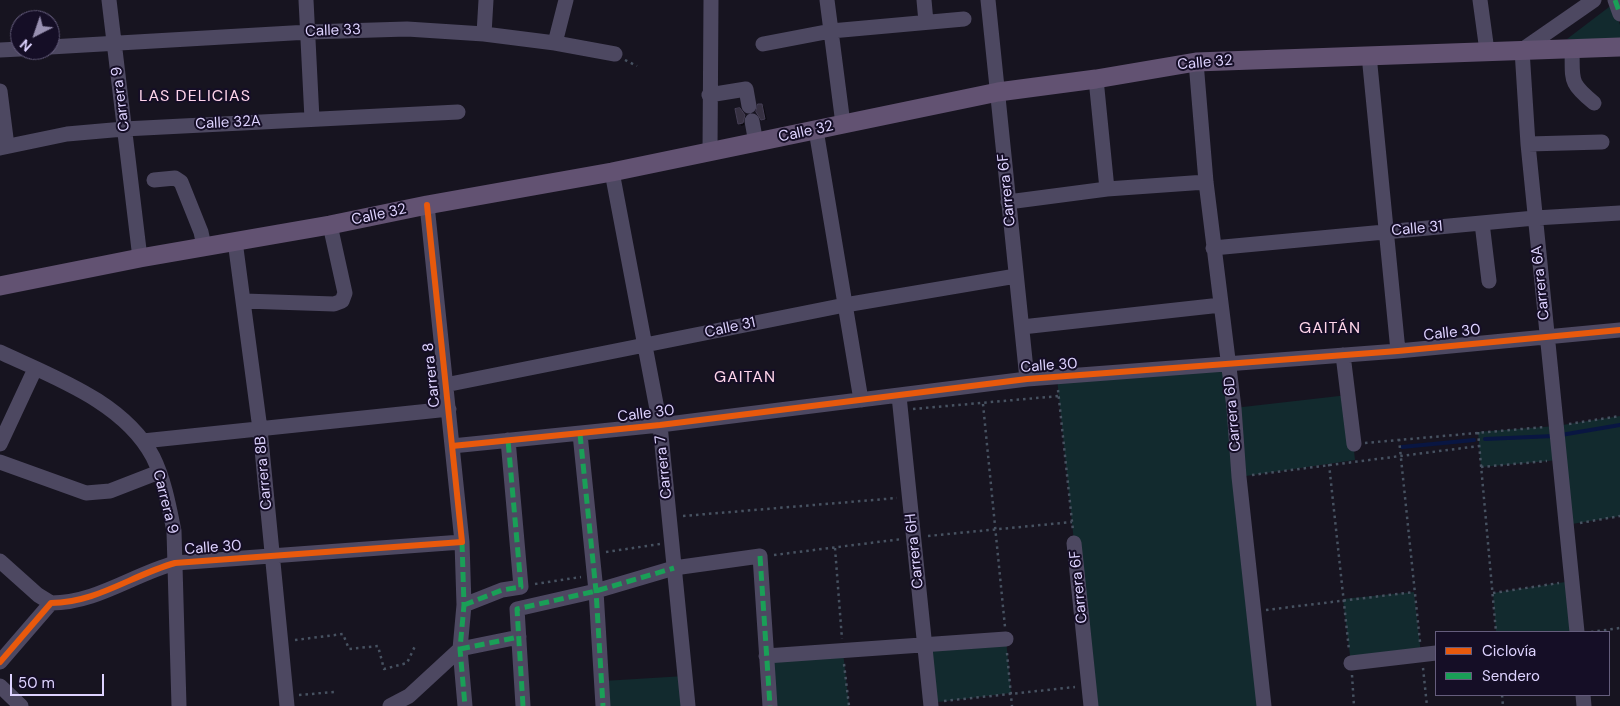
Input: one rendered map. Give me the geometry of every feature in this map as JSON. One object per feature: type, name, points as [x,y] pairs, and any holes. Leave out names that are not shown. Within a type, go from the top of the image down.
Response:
[{"type":"main road","name":"Calle 32","points":[[0,286],[204,246],[330,226],[427,205],[612,172],[998,92],[1096,79],[1196,62],[1620,47]]},
{"type":"street","name":"Carrera 9","points":[[109,0],[140,258]]},
{"type":"street","points":[[306,0],[312,119]]},
{"type":"street","points":[[484,34],[486,0]]},
{"type":"street","points":[[555,43],[566,0]]},
{"type":"street","points":[[710,152],[711,0]]},
{"type":"street","points":[[827,0],[843,124]]},
{"type":"street","points":[[924,0],[926,22]]},
{"type":"street","name":"Carrera 6F","points":[[988,0],[1027,379]]},
{"type":"street","points":[[1480,0],[1487,51]]},
{"type":"street","points":[[1522,50],[1594,0]]},
{"type":"street","points":[[1615,0],[1620,14]]},
{"type":"street","points":[[763,44],[831,31],[964,19]]},
{"type":"street","name":"Calle 33","points":[[60,46],[309,32],[407,29],[484,34],[555,43],[615,54]]},
{"type":"street","points":[[1572,49],[1573,83],[1576,89],[1594,103]]},
{"type":"street","name":"Carrera 6A","points":[[1522,50],[1528,144],[1577,631]]},
{"type":"street","points":[[1369,55],[1398,351]]},
{"type":"street","name":"Carrera 6D","points":[[1196,62],[1206,182],[1233,400],[1238,477],[1264,706]]},
{"type":"street","points":[[1096,79],[1107,189]]},
{"type":"street","points":[[709,95],[746,89],[749,106]]},
{"type":"street","points":[[0,91],[3,147]]},
{"type":"street","name":"Calle 32A","points":[[3,147],[67,134],[124,129],[458,112]]},
{"type":"street","points":[[752,121],[756,143]]},
{"type":"street","points":[[816,130],[861,400]]},
{"type":"street","points":[[1528,144],[1602,142]]},
{"type":"street","name":"Carrera 7","points":[[612,172],[660,425],[688,706]]},
{"type":"street","points":[[154,180],[175,178],[181,182],[201,232],[204,246]]},
{"type":"street","points":[[1008,202],[1107,189],[1206,182]]},
{"type":"street","name":"Carrera 8","points":[[427,205],[462,542],[464,605],[460,649],[465,706]]},
{"type":"street","name":"Calle 31","points":[[1213,248],[1535,218],[1620,213]]},
{"type":"street","points":[[1482,224],[1489,281]]},
{"type":"street","points":[[244,300],[334,304],[342,300],[345,293],[330,226]]},
{"type":"street","name":"Carrera 8B","points":[[235,241],[260,428],[286,702]]},
{"type":"street","name":"Calle 31","points":[[446,385],[844,305],[1016,276]]},
{"type":"street","points":[[1022,327],[1221,305]]},
{"type":"street","name":"Calle 30","points":[[452,446],[660,425],[1027,379],[1229,365],[1620,330]]},
{"type":"street","name":"Carrera 9","points":[[0,352],[84,393],[119,418],[143,441],[159,472],[174,531],[179,705]]},
{"type":"street","points":[[1343,355],[1354,444]]},
{"type":"street","points":[[0,444],[35,369]]},
{"type":"street","name":"Carrera 6H","points":[[899,396],[930,704]]},
{"type":"street","points":[[143,441],[448,409]]},
{"type":"street","points":[[580,434],[595,583],[603,706]]},
{"type":"street","points":[[464,605],[502,590],[521,587],[508,440]]},
{"type":"street","points":[[0,462],[86,494],[110,491],[159,472]]},
{"type":"street","name":"Calle 30","points":[[51,603],[81,600],[152,569],[175,563],[462,542]]},
{"type":"street","name":"Carrera 6F","points":[[1074,543],[1091,706]]},
{"type":"street","points":[[523,706],[517,609],[673,555],[760,556],[770,706]]},
{"type":"street","points":[[0,561],[38,595],[51,603],[0,662]]},
{"type":"street","points":[[390,706],[409,696],[460,649],[519,637]]},
{"type":"street","points":[[766,656],[1006,639]]},
{"type":"street","points":[[1351,663],[1429,654]]},
{"type":"street","points":[[0,686],[21,706]]},
{"type":"path","points":[[983,404],[1012,706]]},
{"type":"path","points":[[1354,444],[1478,432],[1556,433],[1620,416]]},
{"type":"path","points":[[1478,432],[1496,631]]},
{"type":"path","points":[[1399,439],[1414,592],[1429,654],[1427,706]]},
{"type":"path","points":[[1238,477],[1479,446]]},
{"type":"path","points":[[1481,467],[1559,460]]},
{"type":"path","points":[[1329,464],[1343,599]]},
{"type":"path","points":[[669,518],[909,496]]},
{"type":"path","points":[[1566,525],[1620,516]]},
{"type":"path","points":[[835,548],[848,706]]},
{"type":"path","points":[[592,554],[673,555]]},
{"type":"path","points":[[1493,593],[1572,581]]},
{"type":"path","points":[[521,587],[595,583]]},
{"type":"path","points":[[1254,612],[1343,599],[1414,592]]},
{"type":"path","points":[[1598,631],[1620,628]]},
{"type":"path","points":[[281,642],[344,634],[349,650],[378,646],[384,669],[407,663],[416,644]]},
{"type":"path","points":[[930,704],[1089,685]]},
{"type":"path","points":[[286,702],[334,692]]},
{"type":"green space","points":[[1613,4],[1620,25],[1620,40],[1567,39]]},
{"type":"green space","points":[[1229,365],[1234,408],[1348,395],[1355,460],[1239,477],[1264,706],[1091,706],[1057,378]]},
{"type":"green space","points":[[1620,416],[1620,516],[1566,525],[1559,460],[1481,467],[1478,432],[1556,426]]},
{"type":"green space","points":[[1572,581],[1577,631],[1496,631],[1493,593]]},
{"type":"green space","points":[[1414,592],[1421,654],[1351,663],[1343,599]]},
{"type":"green space","points":[[1006,639],[1011,693],[930,703],[924,644]]},
{"type":"green space","points":[[843,652],[849,706],[770,706],[766,656]]},
{"type":"green space","points":[[685,676],[688,706],[603,706],[603,681]]},
{"type":"building","points":[[758,104],[762,104],[765,119],[761,120],[756,112]]},
{"type":"building","points":[[740,108],[745,115],[743,123],[738,124],[735,109]]},
{"type":"waterway","points":[[1561,435],[1620,425]]},
{"type":"waterway","points":[[1485,439],[1554,436]]},
{"type":"waterway","points":[[1402,447],[1474,440]]},
{"type":"marked path","points":[[1615,0],[1620,14]]},
{"type":"marked path","points":[[580,434],[596,591],[603,706]]},
{"type":"marked path","points":[[464,605],[502,590],[521,587],[508,440]]},
{"type":"marked path","points":[[462,542],[464,605],[460,649],[465,706]]},
{"type":"marked path","points":[[760,556],[770,706]]},
{"type":"marked path","points":[[523,706],[517,609],[596,591],[674,568]]},
{"type":"marked path","points":[[460,649],[519,637]]},
{"type":"cycle path","points":[[0,662],[51,603],[67,602],[99,594],[175,563],[462,542],[427,205]]},
{"type":"cycle path","points":[[452,446],[660,425],[1027,379],[1398,351],[1620,330]]},
{"type":"district","name":"LAS DELICIAS","points":[[195,97]]},
{"type":"district","name":"GAITÁN","points":[[1330,329]]},
{"type":"district","name":"GAITAN","points":[[745,378]]}]
